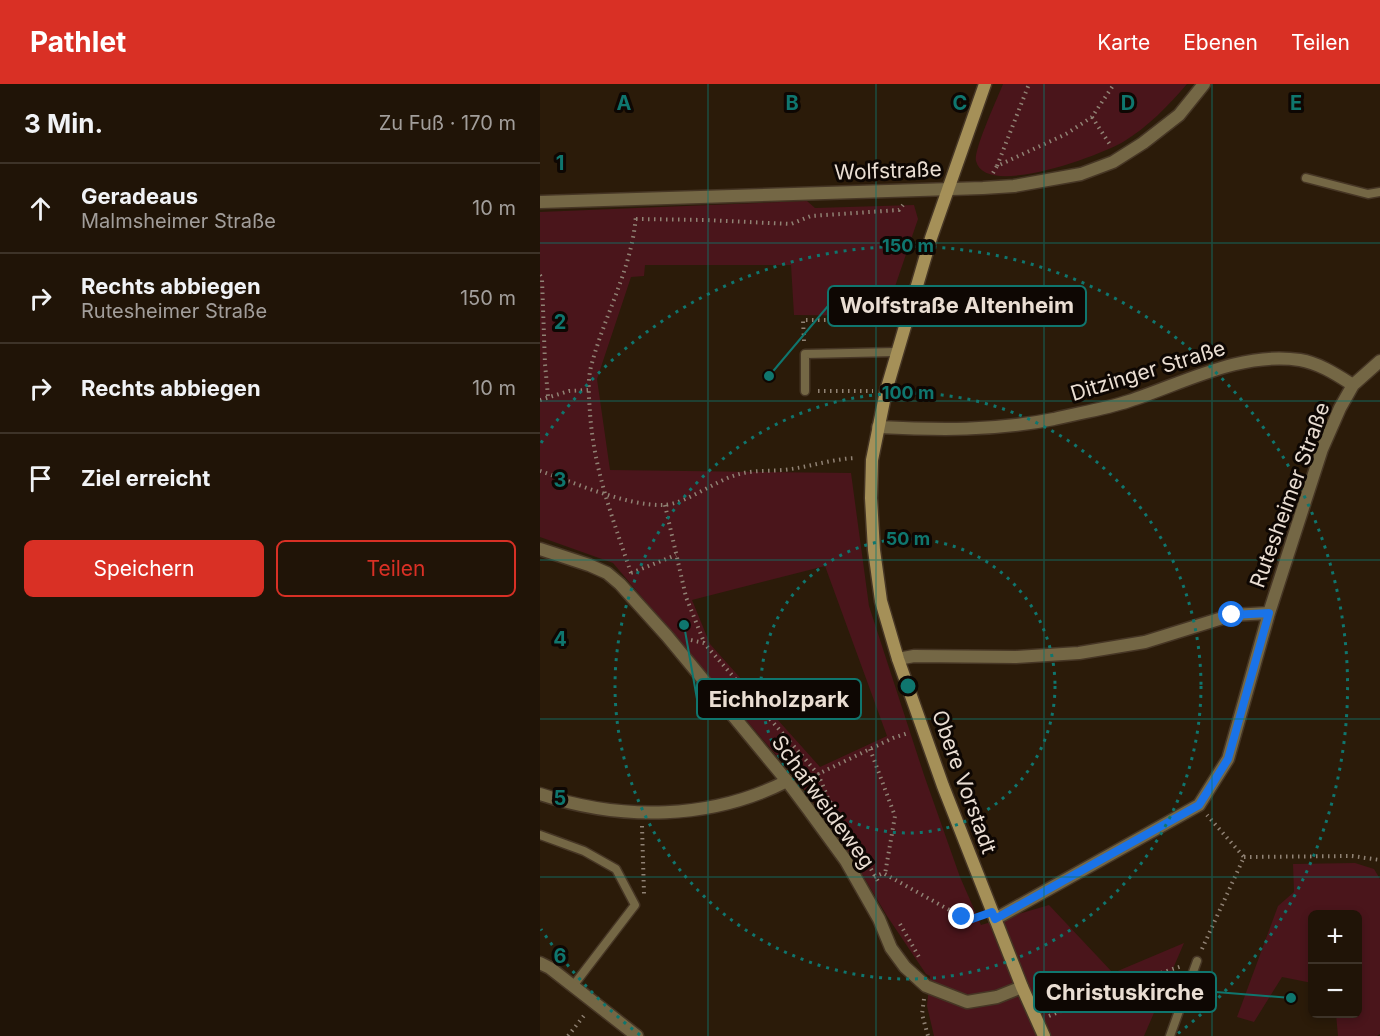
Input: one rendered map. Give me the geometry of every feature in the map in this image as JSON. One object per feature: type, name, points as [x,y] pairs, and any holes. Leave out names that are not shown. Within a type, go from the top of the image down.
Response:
[{"type":"main road","name":"Obere Vorstadt","points":[[985,84],[948,188],[896,352],[886,391],[872,460],[871,498],[874,550],[881,601],[898,659],[943,786],[1022,987],[1044,1036]]},
{"type":"street","name":"Wolfstraße","points":[[540,202],[1014,186],[1081,174],[1119,158],[1179,115],[1204,84]]},
{"type":"street","name":"Ditzinger Straße","points":[[878,427],[929,430],[987,429],[1052,419],[1127,402],[1220,368],[1252,360],[1300,360],[1335,373],[1353,385]]},
{"type":"street","name":"Rutesheimer Straße","points":[[993,915],[1199,805],[1228,759],[1269,613],[1322,449],[1353,385],[1380,360]]},
{"type":"street","name":"Schafweideweg","points":[[540,549],[607,573],[620,584],[667,636],[787,781],[846,861],[879,919],[891,948],[905,967],[926,986],[967,1002],[997,997],[1022,987]]},
{"type":"street","points":[[898,659],[914,656],[1016,657],[1079,653],[1145,642],[1232,615],[1269,613]]},
{"type":"street","points":[[540,794],[585,806],[641,814],[701,809],[728,803],[765,792],[787,781]]},
{"type":"street","points":[[540,963],[550,968],[637,1036]]},
{"type":"lane","points":[[1306,178],[1368,194],[1380,192]]},
{"type":"lane","points":[[805,391],[805,354],[896,352]]},
{"type":"lane","points":[[540,836],[584,852],[616,869],[635,905],[573,986]]},
{"type":"lane","points":[[1170,1036],[1197,961]]},
{"type":"path","points":[[983,188],[997,166],[1029,84]]},
{"type":"path","points":[[997,166],[1066,134],[1092,117],[1114,84]]},
{"type":"path","points":[[1092,117],[1119,158]]},
{"type":"path","points":[[631,573],[600,482],[591,433],[588,390],[591,365],[632,244],[636,219],[791,224],[811,216],[899,210],[915,189]]},
{"type":"path","points":[[540,275],[548,396]]},
{"type":"path","points":[[805,354],[803,320],[906,320]]},
{"type":"path","points":[[540,400],[569,391],[588,390]]},
{"type":"path","points":[[827,391],[886,391]]},
{"type":"path","points":[[540,471],[632,501],[665,505],[678,502],[737,474],[759,470],[788,470],[844,458],[855,458]]},
{"type":"path","points":[[665,505],[686,597],[704,643],[818,774],[828,798]]},
{"type":"path","points":[[620,584],[631,573],[676,555]]},
{"type":"path","points":[[667,636],[704,643]]},
{"type":"path","points":[[818,774],[893,738]]},
{"type":"path","points":[[870,749],[895,816],[885,874]]},
{"type":"path","points":[[1199,805],[1244,857],[1352,856],[1380,860]]},
{"type":"path","points":[[641,814],[645,893]]},
{"type":"path","points":[[1037,1020],[1127,984],[1197,961],[1244,857]]},
{"type":"path","points":[[859,885],[883,873],[962,917],[972,919],[993,915]]},
{"type":"path","points":[[568,1036],[594,1003]]},
{"type":"shaded area","points":[[1003,84],[1187,84],[1149,123],[1111,148],[1045,171],[1000,176],[984,172],[976,161],[976,155]]},
{"type":"shaded area","points":[[807,201],[815,208],[914,205],[918,219],[885,316],[794,315],[791,265],[645,265],[644,276],[631,277],[597,379],[610,470],[851,473],[869,606],[924,775],[960,877],[981,925],[1049,905],[1113,973],[1184,943],[1144,1036],[934,1036],[927,1006],[930,976],[926,974],[887,916],[846,847],[798,781],[613,563],[540,537],[540,212]],"holes":[[[825,566],[887,736],[820,767],[710,644],[692,600]]]},
{"type":"shaded area","points":[[1355,863],[1374,869],[1380,879],[1380,1034],[1377,1036],[1338,1036],[1336,1018],[1362,1018],[1362,910],[1308,910],[1308,982],[1282,977],[1254,1022],[1237,1017],[1278,906],[1294,892],[1293,864]]},
{"type":"place","name":"Wolfstraße Altenheim","points":[[769,376]]},
{"type":"place","name":"Eichholzpark","points":[[684,625]]},
{"type":"place","name":"Christuskirche","points":[[1291,998]]},
{"type":"route","points":[[962,917],[972,919],[992,912],[995,919],[1199,805],[1228,759],[1269,613],[1232,615]]}]
